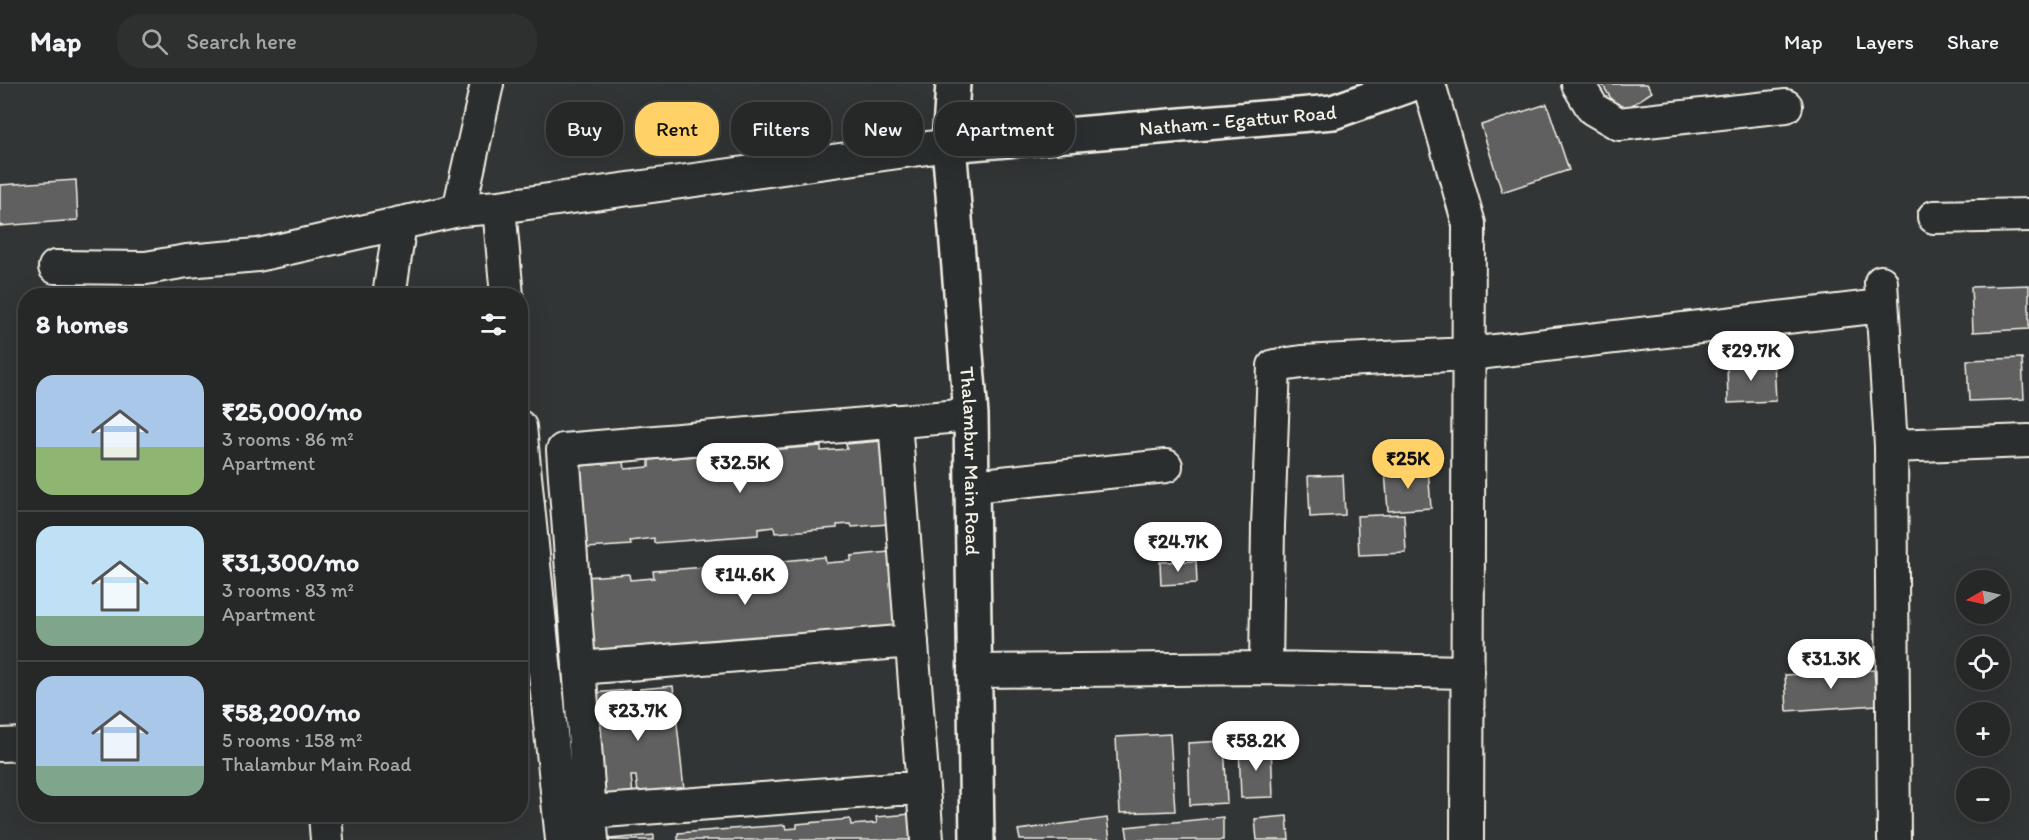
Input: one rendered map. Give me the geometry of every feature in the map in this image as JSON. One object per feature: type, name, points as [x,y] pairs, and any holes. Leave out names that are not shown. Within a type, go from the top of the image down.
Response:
[{"type":"street","points":[[459,210],[487,84]]},
{"type":"street","name":"Thalambur Main Road","points":[[952,102],[953,84]]},
{"type":"street","name":"Natham - Egattur Road","points":[[1075,134],[1333,112],[1412,84]]},
{"type":"street","points":[[1429,84],[1469,224],[1467,840]]},
{"type":"street","points":[[1578,84],[1593,109],[1619,124],[1786,106]]},
{"type":"street","points":[[54,267],[146,268],[187,261],[258,255],[459,210],[499,207],[935,147]]},
{"type":"street","name":"Thalambur Main Road","points":[[951,156],[971,415],[977,840]]},
{"type":"street","points":[[499,207],[506,288]]},
{"type":"street","points":[[1934,217],[2029,215]]},
{"type":"street","points":[[390,288],[400,223]]},
{"type":"street","points":[[1266,668],[1274,366],[1302,362],[1468,354],[1881,294],[1891,446],[1894,840]]},
{"type":"street","points":[[923,787],[591,826],[562,450],[971,415]]},
{"type":"street","points":[[895,420],[927,840]]},
{"type":"street","points":[[1891,446],[2029,441]]},
{"type":"street","points":[[972,486],[1166,466]]},
{"type":"street","points":[[528,506],[562,840]]},
{"type":"street","points":[[579,668],[912,641]]},
{"type":"street","points":[[974,671],[1266,668],[1468,672]]},
{"type":"street","points":[[0,745],[18,744]]},
{"type":"street","points":[[326,822],[327,840]]},
{"type":"building","points":[[1602,84],[1647,84],[1652,92],[1620,113]]},
{"type":"building","points":[[1547,104],[1569,170],[1502,192],[1481,125]]},
{"type":"building","points":[[76,180],[78,220],[0,226],[0,185]]},
{"type":"building","points":[[2029,285],[2029,329],[1973,332],[1971,287]]},
{"type":"building","points":[[2022,358],[2024,399],[1969,401],[1967,360]]},
{"type":"building","points":[[1774,361],[1776,401],[1728,403],[1727,363]]},
{"type":"building","points":[[893,440],[900,523],[852,527],[851,524],[837,525],[837,528],[775,533],[774,527],[758,529],[758,535],[654,543],[654,538],[630,541],[631,545],[587,548],[580,466],[624,462],[625,469],[649,467],[649,460],[755,451],[756,456],[767,455],[767,450],[821,446],[821,451],[847,449],[846,444]]},
{"type":"building","points":[[1428,469],[1431,508],[1388,511],[1385,471]]},
{"type":"building","points":[[1343,475],[1345,515],[1310,517],[1308,476]]},
{"type":"building","points":[[1404,514],[1406,553],[1359,555],[1357,516]]},
{"type":"building","points":[[898,551],[905,635],[591,660],[585,577],[629,574],[630,580],[654,578],[653,571],[760,563],[761,567],[772,566],[772,562],[825,557],[826,563],[851,561],[851,556]]},
{"type":"building","points":[[1196,561],[1197,583],[1161,585],[1160,562]]},
{"type":"building","points":[[1874,670],[1877,705],[1787,711],[1785,675]]},
{"type":"building","points":[[673,686],[684,790],[638,794],[636,776],[631,776],[633,795],[603,798],[592,693],[630,690],[632,706],[642,705],[640,689]]},
{"type":"building","points":[[1170,734],[1175,811],[1120,813],[1116,737]]},
{"type":"building","points":[[1224,741],[1227,803],[1190,805],[1188,743]]},
{"type":"building","points":[[1271,746],[1273,797],[1241,798],[1239,747]]},
{"type":"building","points":[[923,813],[925,840],[678,840],[678,833],[785,825],[786,829],[797,828],[797,824],[850,819],[851,825],[877,823],[876,817]]},
{"type":"building","points":[[1287,816],[1289,840],[1257,840],[1255,819]]},
{"type":"building","points":[[1223,817],[1223,840],[1128,840],[1126,827]]},
{"type":"building","points":[[1107,818],[1110,840],[1020,840],[1018,830]]},
{"type":"building","points":[[654,835],[654,840],[610,840],[610,839]]}]
